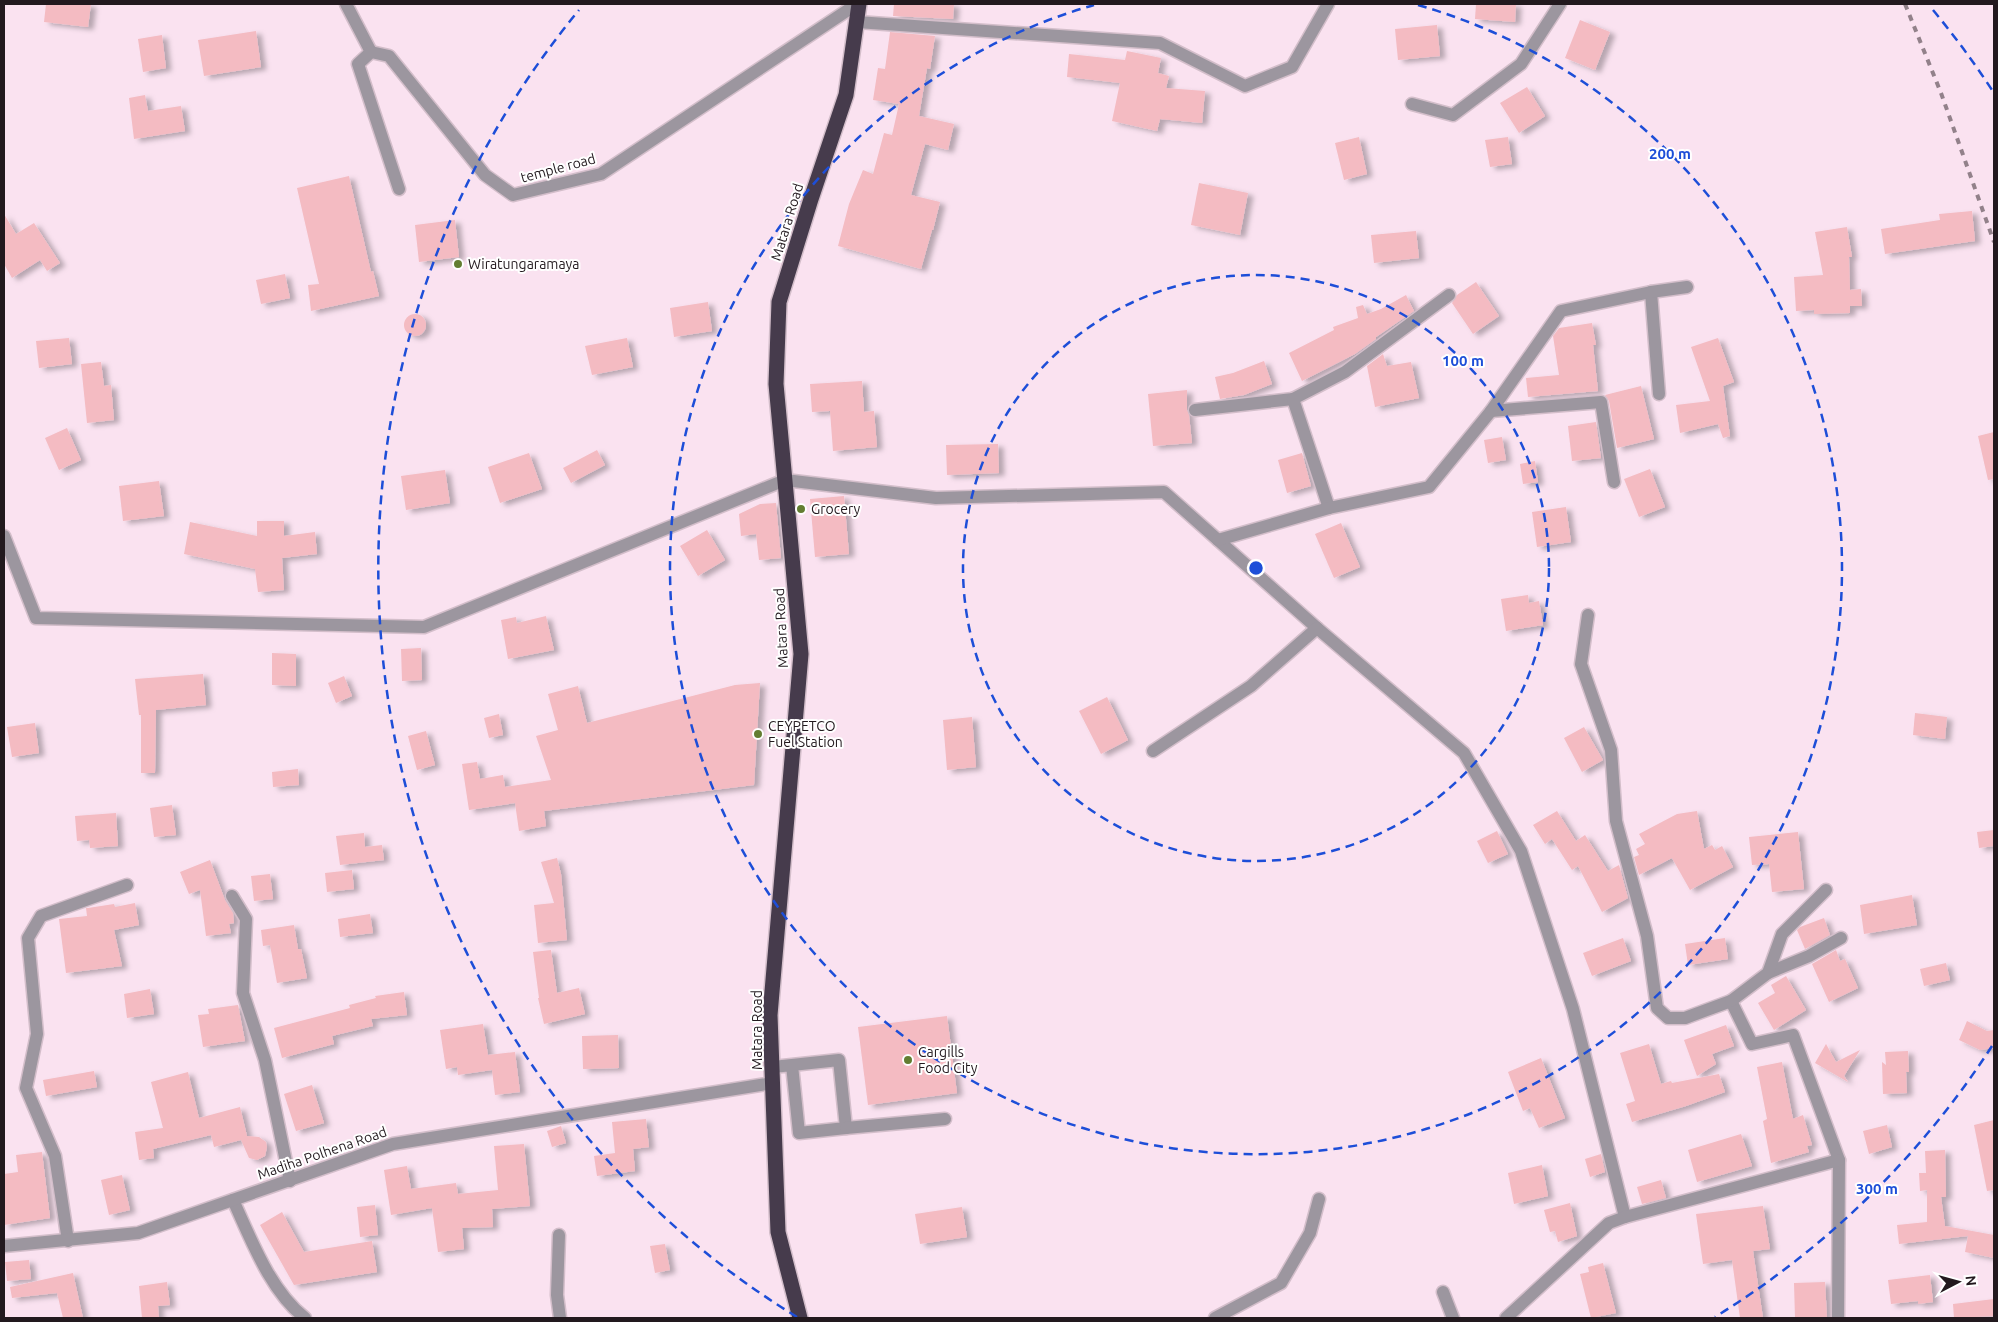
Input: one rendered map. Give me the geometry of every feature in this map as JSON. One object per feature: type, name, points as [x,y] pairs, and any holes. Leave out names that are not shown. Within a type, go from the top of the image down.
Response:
[{"type":"highway","name":"Matara Road","points":[[800,1318],[778,1232],[770,1015],[801,654],[776,384],[779,302],[846,95],[858,4]]},
{"type":"street","points":[[346,4],[371,52],[358,64],[399,189]]},
{"type":"street","name":"temple road","points":[[371,52],[389,56],[485,176],[513,195],[601,174],[858,4]]},
{"type":"street","points":[[857,22],[1160,43],[1245,86],[1292,66],[1328,4]]},
{"type":"street","points":[[1412,104],[1453,115],[1521,64],[1560,4]]},
{"type":"street","points":[[1218,540],[1329,508],[1429,487],[1490,411],[1561,311],[1652,292],[1687,287]]},
{"type":"street","points":[[1652,292],[1659,394]]},
{"type":"street","points":[[1195,410],[1293,399],[1345,372],[1449,295]]},
{"type":"street","points":[[1293,399],[1329,508]]},
{"type":"street","points":[[1490,411],[1601,402],[1614,482]]},
{"type":"street","points":[[4,536],[36,618],[424,627],[786,480],[936,498],[1164,492],[1317,628],[1464,753],[1521,851],[1574,1009],[1625,1217]]},
{"type":"street","points":[[1588,615],[1581,664],[1611,750],[1616,821],[1647,936],[1657,1008],[1668,1018],[1685,1018],[1731,1001],[1768,974],[1809,956],[1841,938]]},
{"type":"street","points":[[1154,751],[1251,686],[1317,628]]},
{"type":"street","points":[[68,1240],[55,1156],[26,1088],[37,1034],[28,938],[41,916],[128,885]]},
{"type":"street","points":[[1768,974],[1782,934],[1826,890]]},
{"type":"street","points":[[232,896],[246,919],[243,993],[265,1060],[290,1181]]},
{"type":"street","points":[[1731,1001],[1752,1044],[1793,1035],[1839,1160],[1838,1318]]},
{"type":"street","name":"Madiha Polhena Road","points":[[4,1246],[138,1233],[393,1144],[773,1075],[792,1065],[839,1060],[846,1128]]},
{"type":"street","points":[[792,1065],[799,1133],[945,1119]]},
{"type":"street","points":[[1506,1318],[1609,1223],[1625,1217],[1839,1160]]},
{"type":"street","points":[[1214,1318],[1281,1283],[1310,1232],[1319,1199]]},
{"type":"street","points":[[233,1200],[264,1266],[294,1310],[305,1318]]},
{"type":"street","points":[[559,1235],[557,1295],[560,1318]]},
{"type":"street","points":[[1443,1292],[1453,1318]]},
{"type":"building","points":[[46,4],[91,4],[88,27],[44,22]]},
{"type":"building","points":[[894,4],[954,4],[953,19],[893,16]]},
{"type":"building","points":[[1476,4],[1516,4],[1515,22],[1475,19]]},
{"type":"building","points":[[1580,20],[1610,32],[1595,70],[1565,58]]},
{"type":"building","points":[[1437,25],[1440,56],[1398,60],[1395,29]]},
{"type":"building","points":[[256,31],[261,67],[204,76],[198,40]]},
{"type":"building","points":[[890,32],[935,36],[930,69],[927,68],[919,116],[954,124],[948,150],[925,144],[911,195],[940,202],[921,269],[838,246],[849,204],[863,170],[873,174],[884,133],[892,135],[899,104],[873,100],[878,68],[885,69]]},
{"type":"building","points":[[162,35],[166,68],[143,72],[138,39]]},
{"type":"building","points":[[1127,51],[1161,58],[1158,73],[1169,76],[1166,88],[1205,91],[1202,123],[1160,119],[1157,131],[1112,121],[1120,83],[1067,77],[1069,54],[1125,60]]},
{"type":"building","points":[[1527,87],[1545,116],[1519,133],[1500,103]]},
{"type":"building","points":[[145,95],[148,111],[181,106],[185,131],[134,139],[129,98]]},
{"type":"building","points":[[1359,137],[1367,174],[1344,180],[1335,143]]},
{"type":"building","points":[[1508,137],[1512,164],[1490,167],[1485,140]]},
{"type":"building","points":[[349,176],[371,272],[373,271],[379,296],[311,311],[308,285],[319,284],[297,188]]},
{"type":"building","points":[[1199,183],[1248,193],[1240,235],[1191,225]]},
{"type":"building","points":[[1972,211],[1975,241],[1885,254],[1881,229],[1940,220],[1939,214]]},
{"type":"building","points":[[4,214],[16,234],[34,223],[60,263],[47,271],[40,260],[12,278],[4,264]]},
{"type":"building","points":[[455,220],[459,257],[419,262],[415,225]]},
{"type":"building","points":[[1847,227],[1852,257],[1849,257],[1850,290],[1861,289],[1862,306],[1850,306],[1850,313],[1814,314],[1814,310],[1796,311],[1794,277],[1823,275],[1815,232]]},
{"type":"building","points":[[1416,231],[1419,258],[1374,263],[1371,235]]},
{"type":"building","points":[[285,274],[290,298],[261,304],[256,280]]},
{"type":"building","points":[[1476,282],[1499,316],[1473,334],[1452,303],[1457,295]]},
{"type":"building","points":[[1406,295],[1414,311],[1355,354],[1302,381],[1289,353],[1334,330],[1333,327],[1358,318],[1356,307],[1363,305],[1367,314],[1381,309]]},
{"type":"building","points":[[708,302],[712,331],[674,337],[670,308]]},
{"type":"building","points":[[411,314],[419,314],[426,321],[426,329],[419,336],[411,336],[404,329],[404,321]]},
{"type":"building","points":[[1592,323],[1596,345],[1593,345],[1598,391],[1528,397],[1526,378],[1559,375],[1553,336],[1559,328]]},
{"type":"building","points":[[69,338],[72,364],[39,368],[36,341]]},
{"type":"building","points":[[627,338],[633,367],[592,375],[585,346]]},
{"type":"building","points":[[1718,338],[1734,382],[1723,386],[1730,436],[1723,438],[1718,424],[1680,433],[1676,405],[1710,401],[1691,347]]},
{"type":"building","points":[[1383,354],[1387,366],[1411,362],[1419,398],[1375,407],[1367,366]]},
{"type":"building","points":[[1264,361],[1272,384],[1244,395],[1220,399],[1215,377],[1233,373]]},
{"type":"building","points":[[101,362],[104,386],[111,385],[114,420],[87,423],[81,364]]},
{"type":"building","points":[[862,381],[864,412],[874,411],[877,447],[833,451],[830,411],[812,412],[810,384]]},
{"type":"building","points":[[1641,386],[1654,439],[1617,448],[1609,401],[1605,395]]},
{"type":"building","points":[[1187,390],[1187,410],[1192,443],[1153,446],[1148,394]]},
{"type":"building","points":[[1596,422],[1601,458],[1572,461],[1568,426]]},
{"type":"building","points":[[67,428],[81,460],[59,470],[45,438]]},
{"type":"building","points":[[1994,432],[1994,479],[1988,480],[1978,436]]},
{"type":"building","points":[[1502,437],[1506,460],[1488,463],[1484,440]]},
{"type":"building","points":[[998,444],[999,473],[947,475],[946,445]]},
{"type":"building","points":[[597,450],[605,465],[571,483],[563,468]]},
{"type":"building","points":[[529,453],[542,489],[500,503],[488,467]]},
{"type":"building","points":[[1302,453],[1311,486],[1287,493],[1278,460]]},
{"type":"building","points":[[1535,461],[1538,482],[1523,484],[1520,464]]},
{"type":"building","points":[[1650,469],[1665,507],[1639,517],[1624,479]]},
{"type":"building","points":[[445,470],[450,503],[406,510],[401,476]]},
{"type":"building","points":[[159,481],[164,516],[123,521],[119,486]]},
{"type":"building","points":[[844,496],[849,554],[815,557],[810,499]]},
{"type":"building","points":[[776,503],[781,558],[759,560],[756,534],[741,536],[739,514],[760,504]]},
{"type":"building","points":[[1566,507],[1571,542],[1537,547],[1532,512]]},
{"type":"building","points":[[257,521],[284,521],[284,536],[315,532],[317,554],[282,558],[284,590],[258,592],[255,569],[184,554],[190,522],[257,536]]},
{"type":"building","points":[[1341,523],[1360,567],[1334,578],[1315,534]]},
{"type":"building","points":[[707,530],[725,560],[698,576],[680,546]]},
{"type":"building","points":[[1528,595],[1529,603],[1539,601],[1543,625],[1506,631],[1501,599]]},
{"type":"building","points":[[546,616],[554,650],[508,659],[501,620],[516,617],[517,623]]},
{"type":"building","points":[[421,648],[422,680],[402,681],[401,649]]},
{"type":"building","points":[[272,653],[296,654],[296,686],[272,685]]},
{"type":"building","points":[[203,674],[206,705],[156,710],[155,773],[141,773],[141,715],[139,715],[135,679]]},
{"type":"building","points":[[344,676],[352,696],[336,703],[328,683]]},
{"type":"building","points":[[760,683],[754,785],[544,811],[546,826],[519,831],[515,803],[469,810],[462,764],[477,762],[480,779],[503,775],[505,787],[551,780],[536,736],[558,730],[548,694],[578,686],[587,723],[735,685]]},
{"type":"building","points":[[1107,697],[1128,740],[1101,754],[1079,711]]},
{"type":"building","points":[[1915,713],[1947,717],[1945,739],[1913,735]]},
{"type":"building","points":[[499,714],[503,735],[489,738],[484,718]]},
{"type":"building","points":[[972,717],[976,767],[947,770],[943,720]]},
{"type":"building","points":[[35,723],[39,753],[12,757],[7,727]]},
{"type":"building","points":[[1584,727],[1603,760],[1582,772],[1564,738]]},
{"type":"building","points":[[426,731],[435,765],[417,770],[408,736]]},
{"type":"building","points":[[298,769],[299,785],[273,787],[272,772]]},
{"type":"building","points":[[172,805],[176,835],[154,837],[150,808]]},
{"type":"building","points":[[1557,811],[1576,841],[1585,835],[1608,871],[1619,865],[1628,898],[1602,912],[1578,866],[1572,870],[1552,839],[1545,844],[1533,825]]},
{"type":"building","points":[[1697,811],[1704,849],[1712,845],[1715,850],[1722,846],[1733,867],[1690,890],[1672,858],[1639,875],[1634,857],[1639,855],[1636,849],[1645,844],[1639,834],[1677,814]]},
{"type":"building","points":[[116,813],[118,846],[90,848],[89,840],[77,841],[75,816]]},
{"type":"building","points":[[1994,830],[1994,846],[1979,848],[1977,832]]},
{"type":"building","points":[[1497,831],[1508,854],[1488,863],[1477,841]]},
{"type":"building","points":[[1798,832],[1804,889],[1772,892],[1769,864],[1752,865],[1749,837]]},
{"type":"building","points":[[364,833],[365,847],[382,845],[384,860],[340,865],[336,836]]},
{"type":"building","points":[[557,858],[561,874],[567,940],[538,943],[534,905],[554,903],[541,862]]},
{"type":"building","points":[[210,860],[225,900],[233,913],[234,923],[229,924],[231,933],[206,936],[200,890],[189,894],[180,872]]},
{"type":"building","points":[[352,870],[354,889],[327,892],[325,873]]},
{"type":"building","points":[[270,874],[273,899],[254,901],[251,876]]},
{"type":"building","points":[[1912,895],[1917,925],[1864,934],[1860,905]]},
{"type":"building","points":[[135,903],[139,925],[114,930],[122,966],[66,973],[59,919],[87,916],[86,908],[114,904],[115,907]]},
{"type":"building","points":[[370,914],[373,933],[340,937],[338,919]]},
{"type":"building","points":[[1824,918],[1830,935],[1805,949],[1797,930],[1800,927]]},
{"type":"building","points":[[294,925],[298,949],[301,949],[307,978],[277,983],[270,945],[263,946],[261,930]]},
{"type":"building","points":[[1623,938],[1631,961],[1592,976],[1583,953]]},
{"type":"building","points":[[1725,938],[1728,959],[1688,965],[1685,944]]},
{"type":"building","points":[[551,950],[557,993],[579,988],[585,1014],[544,1024],[538,998],[533,952]]},
{"type":"building","points":[[1836,950],[1840,961],[1845,959],[1858,988],[1829,1002],[1812,964]]},
{"type":"building","points":[[1946,963],[1950,980],[1924,986],[1920,969]]},
{"type":"building","points":[[1786,976],[1806,1010],[1774,1030],[1758,1003],[1775,993],[1771,985]]},
{"type":"building","points":[[150,989],[154,1014],[127,1018],[124,994]]},
{"type":"building","points":[[404,992],[407,1015],[371,1019],[373,1026],[332,1036],[334,1044],[282,1058],[274,1028],[350,1008],[349,1005],[376,998],[375,996]]},
{"type":"building","points":[[238,1005],[245,1041],[203,1047],[198,1015],[209,1014],[208,1009]]},
{"type":"building","name":"Cargills Food City","points":[[947,1016],[957,1093],[868,1105],[858,1027]]},
{"type":"building","points":[[1967,1021],[1987,1031],[1994,1030],[1994,1048],[1980,1050],[1959,1040]]},
{"type":"building","points":[[483,1024],[488,1055],[515,1052],[520,1092],[495,1095],[492,1070],[458,1075],[457,1067],[446,1069],[440,1030]]},
{"type":"building","points":[[1726,1025],[1734,1046],[1712,1054],[1716,1064],[1697,1076],[1684,1040]]},
{"type":"building","points":[[618,1035],[619,1068],[583,1069],[582,1036]]},
{"type":"building","points":[[1649,1044],[1661,1084],[1719,1074],[1725,1092],[1632,1122],[1626,1104],[1635,1101],[1620,1053]]},
{"type":"building","points":[[1826,1044],[1836,1062],[1860,1050],[1844,1076],[1848,1082],[1815,1063]]},
{"type":"building","points":[[1908,1051],[1907,1093],[1883,1094],[1882,1062],[1886,1065],[1885,1052]]},
{"type":"building","points":[[1541,1058],[1565,1118],[1539,1128],[1530,1108],[1523,1111],[1508,1072]]},
{"type":"building","points":[[1782,1062],[1793,1119],[1803,1115],[1812,1145],[1807,1146],[1809,1152],[1771,1163],[1763,1121],[1767,1119],[1757,1067]]},
{"type":"building","points":[[94,1071],[97,1087],[46,1096],[43,1080]]},
{"type":"building","points":[[188,1072],[199,1118],[240,1107],[247,1136],[259,1137],[266,1142],[265,1156],[257,1160],[249,1158],[241,1140],[214,1147],[211,1135],[153,1149],[154,1158],[139,1160],[135,1132],[163,1128],[151,1082]]},
{"type":"building","points":[[312,1085],[324,1123],[296,1131],[284,1094]]},
{"type":"building","points":[[646,1119],[649,1147],[633,1149],[635,1171],[597,1176],[594,1156],[615,1153],[612,1122]]},
{"type":"building","points":[[1994,1120],[1994,1190],[1987,1191],[1974,1125]]},
{"type":"building","points":[[1887,1125],[1892,1147],[1869,1154],[1863,1131]]},
{"type":"building","points":[[561,1126],[566,1143],[552,1147],[547,1131]]},
{"type":"building","points":[[1741,1134],[1752,1166],[1697,1182],[1688,1150]]},
{"type":"building","points":[[524,1144],[530,1206],[492,1209],[493,1227],[462,1228],[464,1249],[438,1252],[432,1208],[391,1215],[384,1170],[407,1166],[411,1189],[456,1183],[458,1194],[498,1190],[494,1146]]},
{"type":"building","points":[[1945,1150],[1946,1197],[1941,1197],[1945,1226],[1994,1235],[1994,1258],[1965,1252],[1968,1236],[1899,1244],[1897,1225],[1927,1222],[1927,1190],[1920,1191],[1919,1173],[1926,1173],[1925,1151]]},
{"type":"building","points":[[42,1152],[50,1218],[4,1225],[4,1174],[18,1172],[16,1155]]},
{"type":"building","points":[[1601,1154],[1605,1172],[1590,1177],[1585,1159]]},
{"type":"building","points":[[1542,1165],[1548,1196],[1514,1204],[1508,1173]]},
{"type":"building","points":[[122,1175],[130,1210],[109,1215],[101,1180]]},
{"type":"building","points":[[1661,1180],[1666,1198],[1642,1204],[1637,1187]]},
{"type":"building","points":[[1570,1203],[1577,1236],[1558,1242],[1555,1231],[1550,1232],[1544,1210]]},
{"type":"building","points":[[375,1205],[378,1235],[360,1237],[357,1207]]},
{"type":"building","points":[[1763,1206],[1770,1249],[1753,1251],[1763,1318],[1740,1318],[1732,1260],[1703,1264],[1696,1214]]},
{"type":"building","points":[[962,1207],[967,1237],[920,1244],[915,1214]]},
{"type":"building","points":[[282,1212],[304,1252],[372,1241],[377,1272],[294,1285],[260,1225]]},
{"type":"building","points":[[665,1244],[670,1270],[655,1273],[650,1246]]},
{"type":"building","points":[[29,1260],[31,1279],[7,1281],[5,1262]]},
{"type":"building","points":[[1603,1263],[1616,1313],[1591,1318],[1580,1274],[1589,1272],[1588,1267]]},
{"type":"building","points":[[73,1273],[83,1318],[63,1318],[57,1293],[12,1298],[10,1287]]},
{"type":"building","points":[[1930,1275],[1933,1302],[1918,1304],[1918,1301],[1891,1304],[1888,1280]]},
{"type":"building","points":[[167,1282],[170,1305],[158,1306],[159,1318],[142,1318],[139,1286]]},
{"type":"building","points":[[1825,1282],[1827,1318],[1795,1318],[1794,1283]]},
{"type":"building","points":[[1994,1299],[1994,1316],[1954,1318],[1953,1304]]},
{"type":"railway","points":[[1905,4],[1941,93],[1994,242]]},
{"type":"place","name":"Wiratungaramaya","points":[[458,264]]},
{"type":"place","name":"Grocery","points":[[801,509]]},
{"type":"place","name":"CEYPETCO Fuel Station","points":[[758,734]]},
{"type":"place","name":"Cargills Food City","points":[[908,1060]]}]
